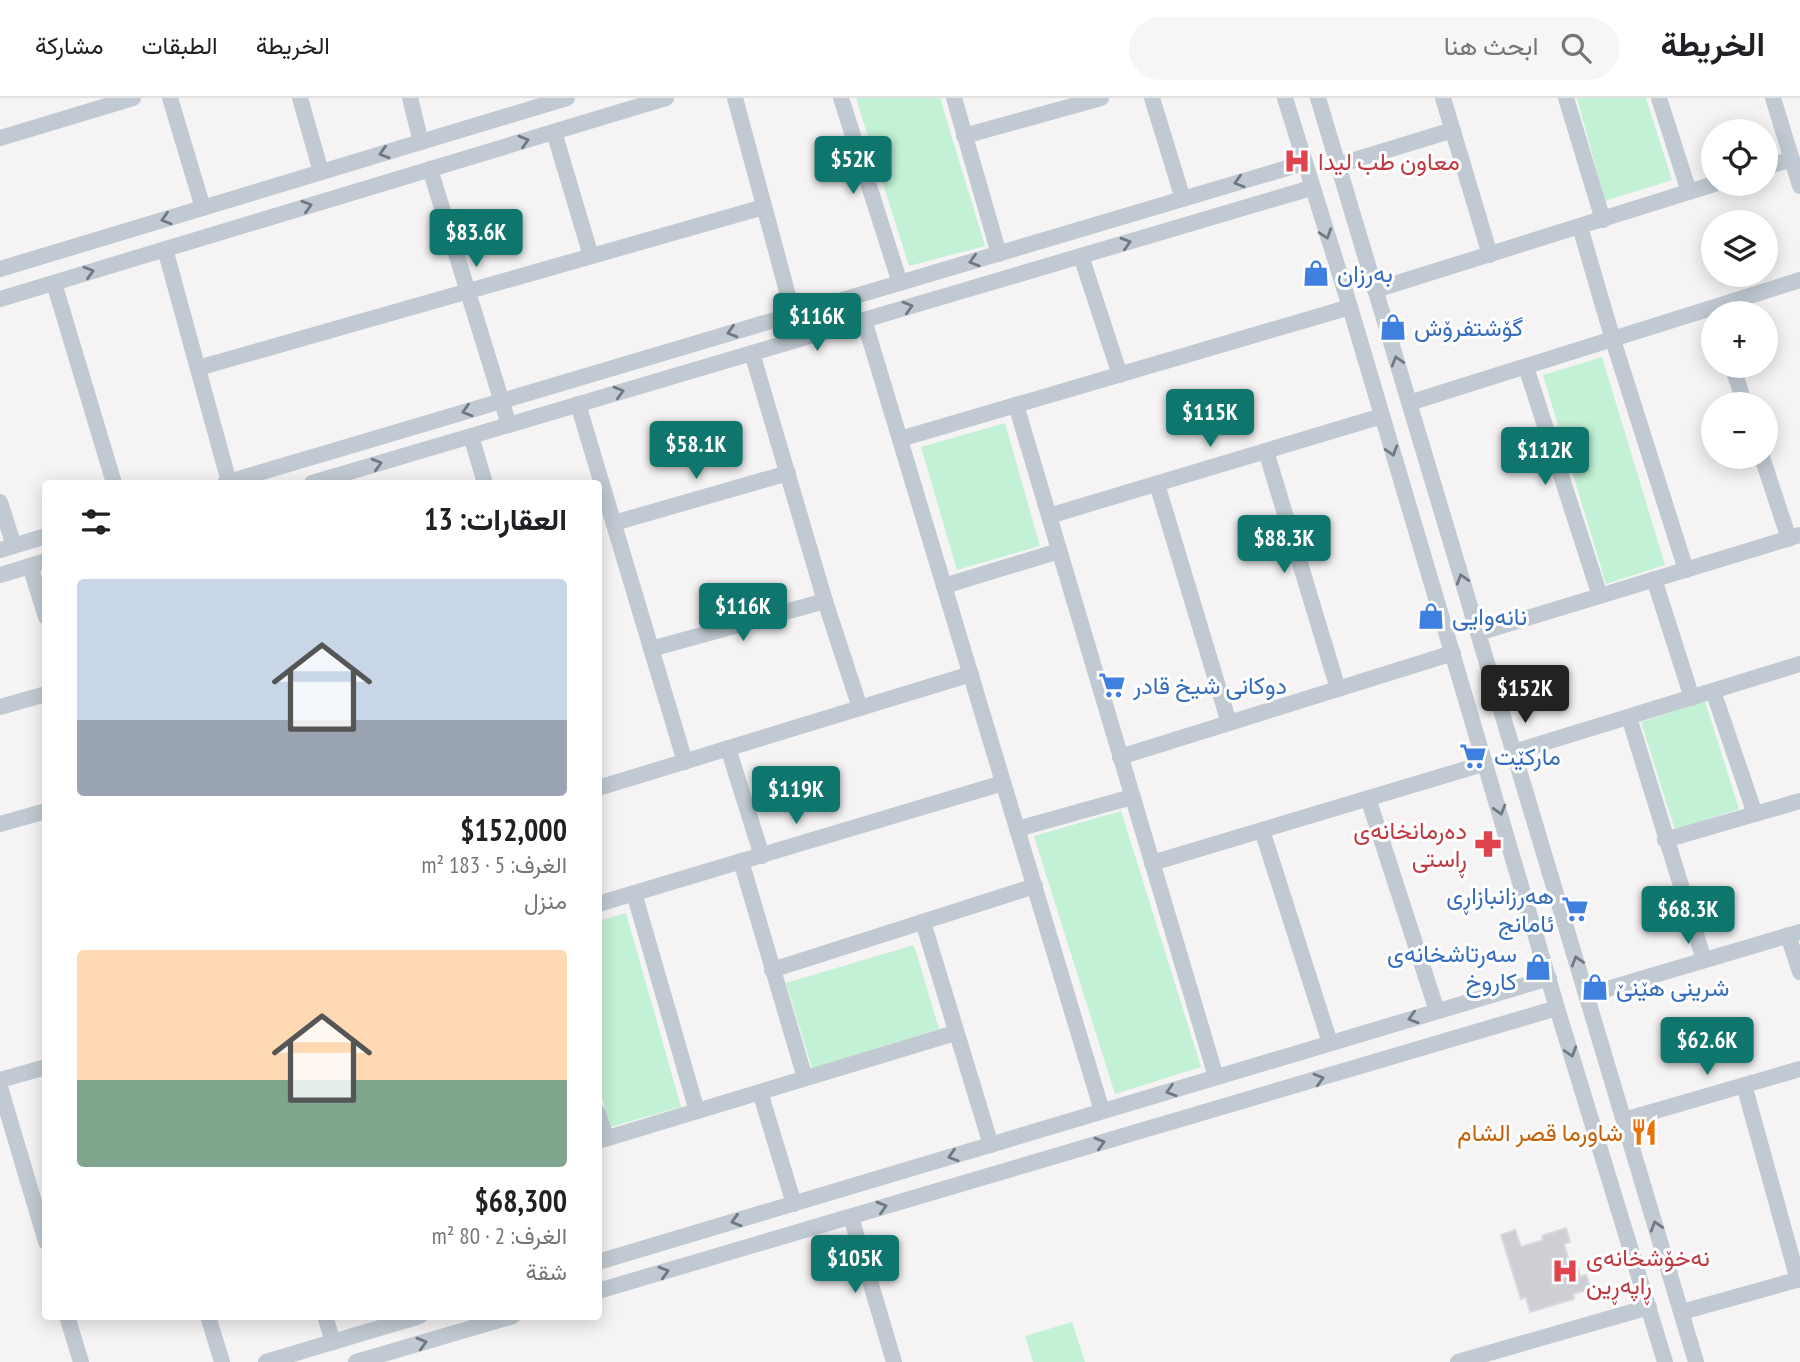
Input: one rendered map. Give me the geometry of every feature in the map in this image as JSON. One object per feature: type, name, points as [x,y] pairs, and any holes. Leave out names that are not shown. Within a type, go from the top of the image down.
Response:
[{"type":"street","points":[[0,138],[133,98]]},
{"type":"street","points":[[170,98],[202,208]]},
{"type":"street","points":[[300,98],[321,172]]},
{"type":"street","points":[[410,98],[421,142]]},
{"type":"street","points":[[0,299],[554,132],[620,105],[666,98]]},
{"type":"street","points":[[735,98],[793,314]]},
{"type":"street","points":[[841,98],[900,283]]},
{"type":"street","points":[[954,98],[999,254]]},
{"type":"street","points":[[964,136],[1101,98]]},
{"type":"street","points":[[1152,98],[1183,199]]},
{"type":"street","points":[[1285,98],[1665,1362]]},
{"type":"street","points":[[1318,98],[1696,1362]]},
{"type":"street","points":[[1443,98],[1490,255]]},
{"type":"street","points":[[1566,98],[1603,220]]},
{"type":"street","points":[[1659,98],[1689,192]]},
{"type":"street","points":[[1773,98],[1800,186]]},
{"type":"street","points":[[0,269],[561,99]]},
{"type":"street","points":[[1338,165],[1453,130]]},
{"type":"street","points":[[554,132],[591,256]]},
{"type":"street","points":[[1778,163],[1792,159]]},
{"type":"street","points":[[234,480],[1304,163]]},
{"type":"street","points":[[430,169],[509,425]]},
{"type":"street","points":[[322,480],[1311,188]]},
{"type":"street","points":[[1375,290],[1701,188]]},
{"type":"street","points":[[239,197],[247,224]]},
{"type":"street","points":[[198,368],[764,207]]},
{"type":"street","points":[[1580,227],[1686,570]]},
{"type":"street","points":[[165,249],[226,480]]},
{"type":"street","points":[[1081,256],[1120,375]]},
{"type":"street","points":[[1742,301],[1800,280]]},
{"type":"street","points":[[54,283],[113,480]]},
{"type":"street","points":[[900,439],[1350,307]]},
{"type":"street","points":[[1409,403],[1701,315]]},
{"type":"street","points":[[864,320],[1102,1111]]},
{"type":"street","points":[[752,353],[825,601],[860,708]]},
{"type":"street","points":[[1526,367],[1600,596]]},
{"type":"street","points":[[578,404],[601,480]]},
{"type":"street","points":[[1016,405],[1216,1077]]},
{"type":"street","points":[[1049,516],[1382,416]]},
{"type":"street","points":[[471,436],[484,480]]},
{"type":"street","points":[[1266,451],[1338,689]]},
{"type":"street","points":[[1478,632],[1795,537],[1767,469]]},
{"type":"street","points":[[614,523],[789,473]]},
{"type":"street","points":[[1402,482],[1431,474]]},
{"type":"street","points":[[602,483],[685,762]]},
{"type":"street","points":[[1157,484],[1229,723]]},
{"type":"street","points":[[0,502],[7,547],[42,537]]},
{"type":"street","points":[[944,586],[1059,551]]},
{"type":"street","points":[[0,575],[38,564],[42,590]]},
{"type":"street","points":[[1654,579],[1692,698]]},
{"type":"street","points":[[651,649],[825,601]]},
{"type":"street","points":[[1120,757],[1453,653]]},
{"type":"street","points":[[1514,752],[1800,664]]},
{"type":"street","points":[[602,787],[971,674]]},
{"type":"street","points":[[1713,691],[1755,814]]},
{"type":"street","points":[[0,707],[42,695]]},
{"type":"street","points":[[1629,717],[1704,960]]},
{"type":"street","points":[[728,748],[762,856]]},
{"type":"street","points":[[1152,863],[1486,763]]},
{"type":"street","points":[[602,903],[1003,783]]},
{"type":"street","points":[[1017,829],[1132,797]]},
{"type":"street","points":[[1368,798],[1437,1011]]},
{"type":"street","points":[[1665,840],[1800,801]]},
{"type":"street","points":[[0,824],[42,812]]},
{"type":"street","points":[[1262,830],[1329,1043]]},
{"type":"street","points":[[741,862],[805,1078]]},
{"type":"street","points":[[772,970],[1035,886]]},
{"type":"street","points":[[634,893],[697,1111]]},
{"type":"street","points":[[923,922],[991,1145]]},
{"type":"street","points":[[1587,995],[1794,933],[1800,972]]},
{"type":"street","points":[[602,1261],[1549,978]]},
{"type":"street","points":[[602,1290],[1557,1008]]},
{"type":"street","points":[[602,1140],[955,1033]]},
{"type":"street","points":[[0,1080],[42,1068]]},
{"type":"street","points":[[1624,1120],[1800,1069]]},
{"type":"street","points":[[1682,1312],[1799,1280],[1744,1085]]},
{"type":"street","points":[[0,1087],[5,1120],[38,1187],[42,1214]]},
{"type":"street","points":[[761,1092],[794,1204]]},
{"type":"street","points":[[1138,1100],[1147,1129]]},
{"type":"street","points":[[851,1217],[894,1362]]},
{"type":"street","points":[[1458,1362],[1649,1307]]},
{"type":"street","points":[[68,1320],[81,1362]]},
{"type":"street","points":[[209,1320],[222,1362]]},
{"type":"street","points":[[326,1320],[333,1342]]},
{"type":"street","points":[[266,1362],[406,1320]]},
{"type":"street","points":[[356,1362],[463,1323],[484,1320]]},
{"type":"green space","points":[[856,98],[940,98],[985,246],[909,266]]},
{"type":"green space","points":[[1577,98],[1646,98],[1672,180],[1605,201]]},
{"type":"green space","points":[[1602,357],[1665,565],[1606,584],[1543,375]]},
{"type":"green space","points":[[1005,423],[1040,546],[957,570],[921,447]]},
{"type":"green space","points":[[1705,701],[1739,809],[1675,830],[1641,722]]},
{"type":"green space","points":[[1121,811],[1201,1067],[1115,1094],[1034,836]]},
{"type":"green space","points":[[626,913],[681,1107],[610,1127],[602,1096],[602,920]]},
{"type":"green space","points":[[914,945],[939,1029],[812,1068],[786,983]]},
{"type":"green space","points":[[1072,1322],[1085,1362],[1033,1362],[1025,1336]]},
{"type":"building","name":"نەخۆشخانەی ڕاپەڕین","points":[[1566,1228],[1570,1242],[1564,1244],[1571,1268],[1577,1266],[1580,1277],[1586,1275],[1591,1289],[1573,1294],[1574,1299],[1530,1312],[1526,1297],[1521,1299],[1501,1235],[1515,1230],[1521,1247],[1543,1240],[1542,1236]]},
{"type":"place","name":"معاون طب لیدا","points":[[1297,161]]},
{"type":"place","name":"بەرزان","points":[[1316,273]]},
{"type":"place","name":"گۆشتفرۆش","points":[[1393,327]]},
{"type":"place","name":"نانەوایی","points":[[1431,616]]},
{"type":"place","name":"دوکانی شیخ قادر","points":[[1112,685]]},
{"type":"place","name":"مارکێت","points":[[1473,756]]},
{"type":"place","name":"دەرمانخانەی ڕاستی","points":[[1488,844]]},
{"type":"place","name":"هەرزانبازاڕی ئامانج","points":[[1575,909]]},
{"type":"place","name":"سەرتاشخانەی کاروخ","points":[[1538,967]]},
{"type":"place","name":"شرینی هێنێ","points":[[1595,987]]},
{"type":"place","name":"شاورما قصر الشام","points":[[1644,1132]]},
{"type":"place","name":"نەخۆشخانەی ڕاپەڕین","points":[[1565,1271]]}]
